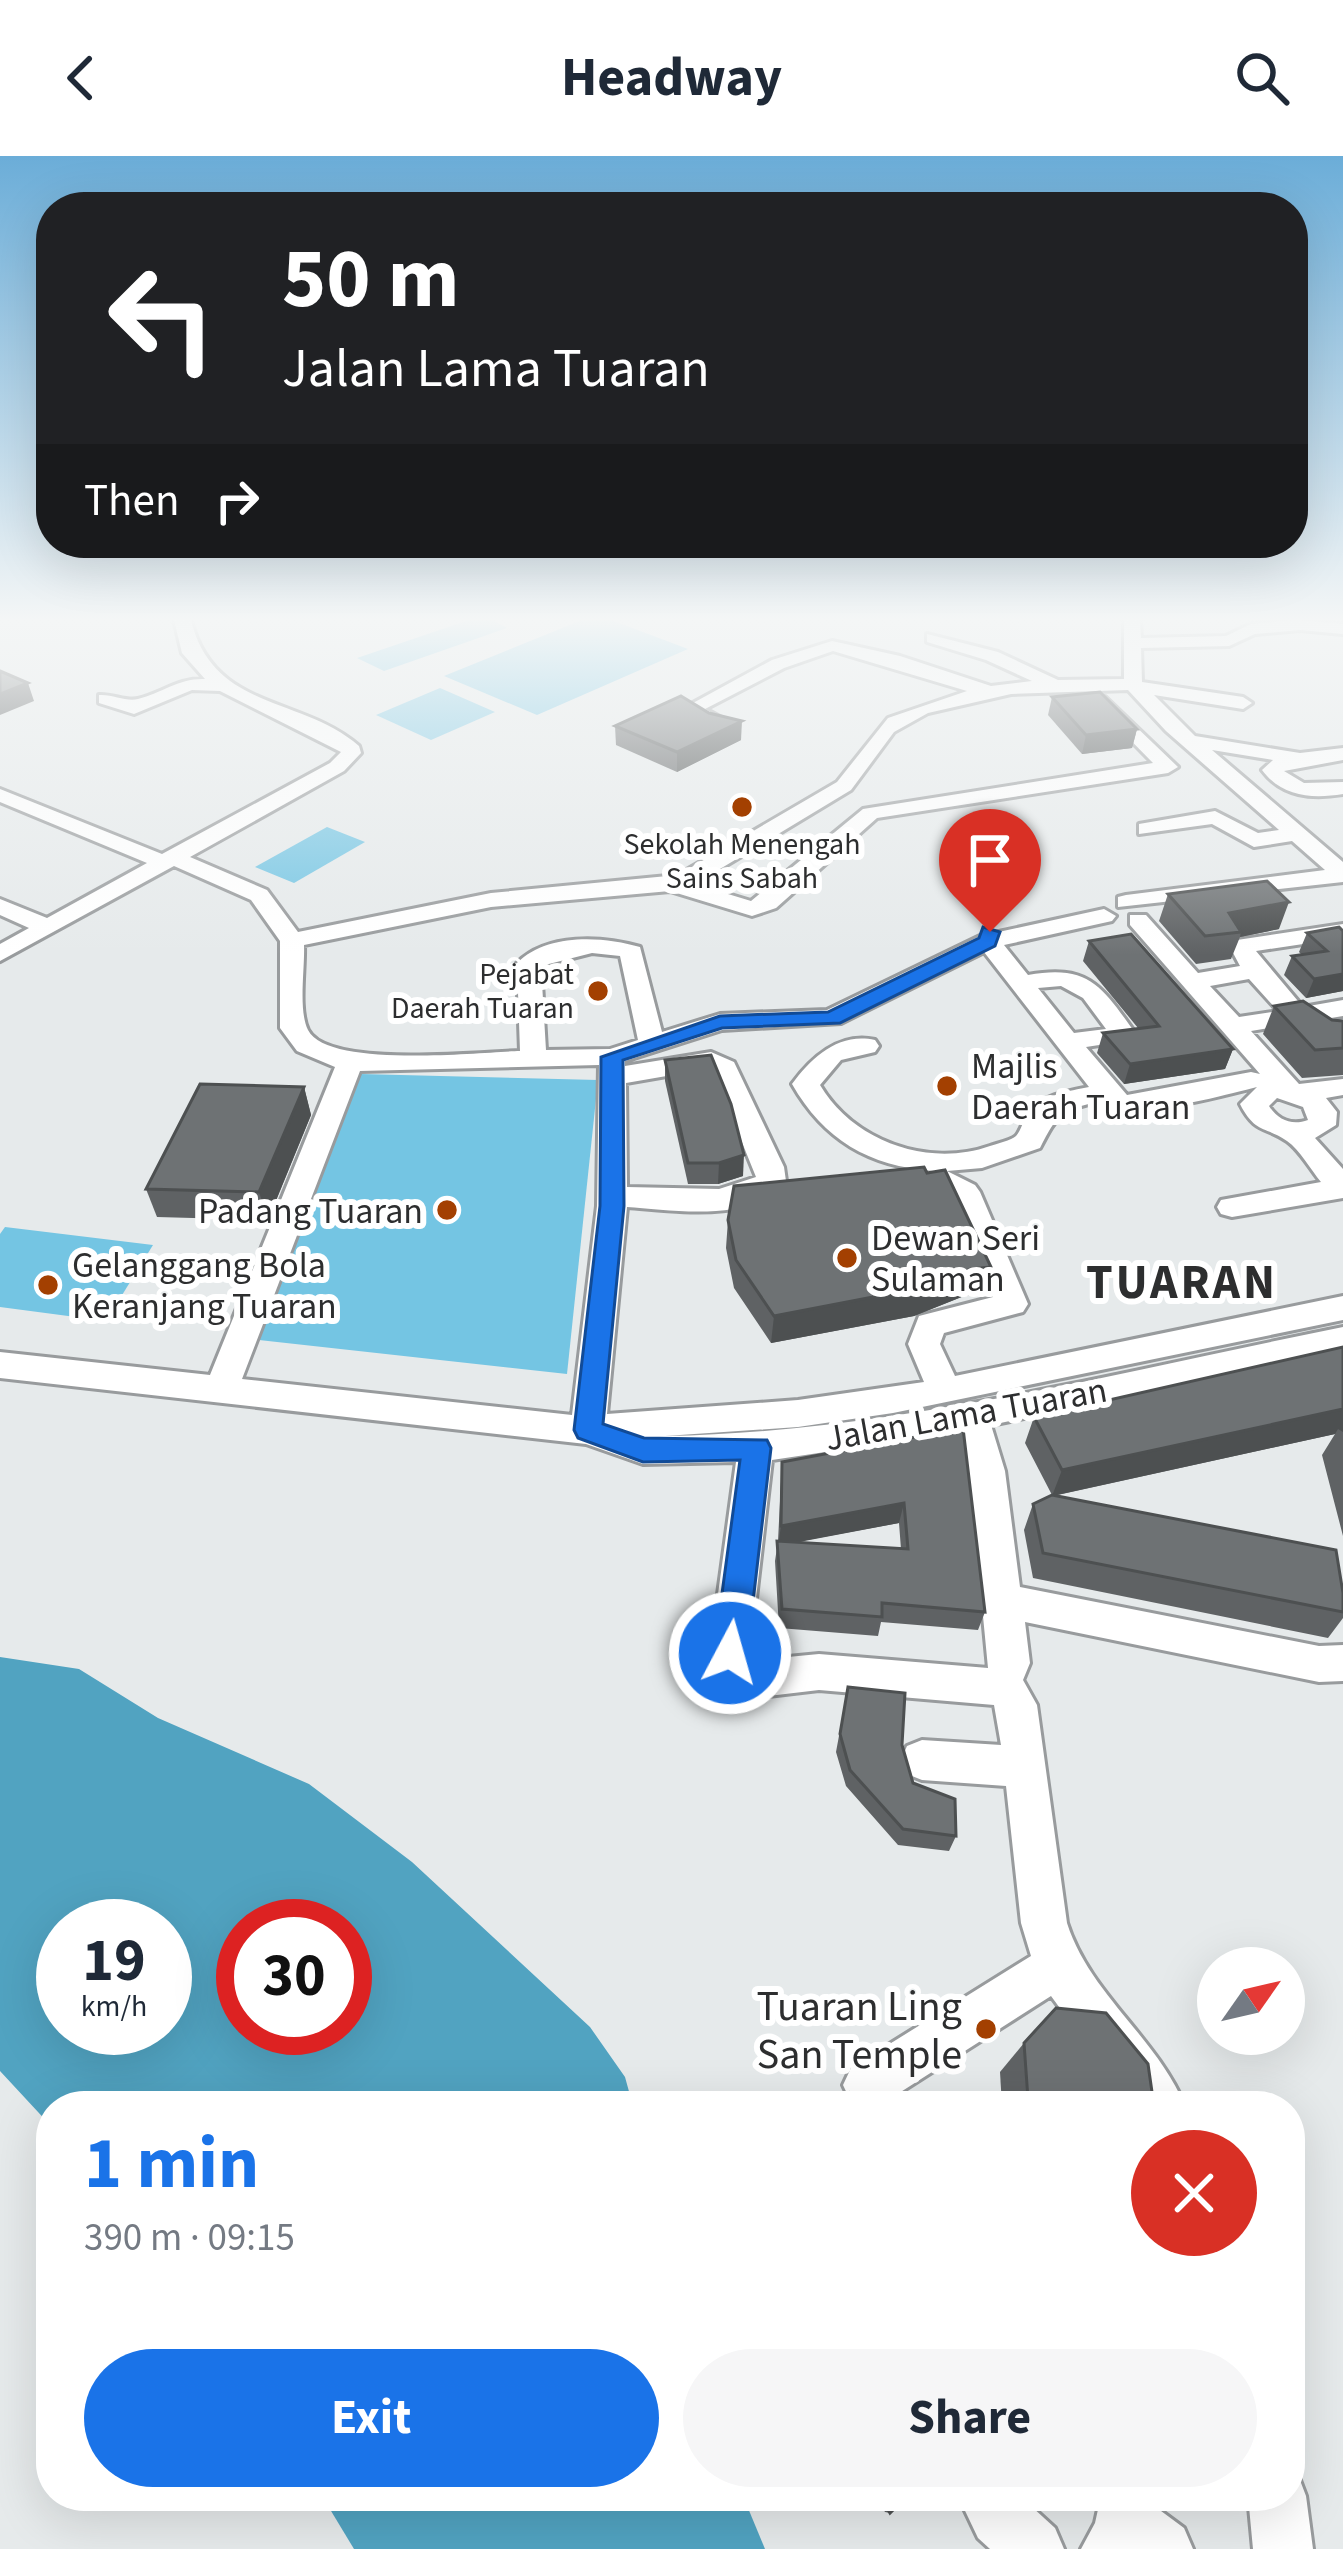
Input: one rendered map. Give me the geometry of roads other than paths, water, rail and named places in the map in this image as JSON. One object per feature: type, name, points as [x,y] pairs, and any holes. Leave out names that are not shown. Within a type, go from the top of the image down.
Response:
[{"type":"street","points":[[0,954],[337,767],[351,753],[349,746],[317,732]]},
{"type":"street","points":[[292,940],[461,902],[672,884],[727,860],[844,786],[863,770],[883,732]]},
{"type":"street","points":[[672,884],[752,909],[768,903],[870,813],[1168,767],[1135,732]]},
{"type":"street","points":[[1180,732],[1343,874]]},
{"type":"street","points":[[1189,741],[1295,758],[1343,754]]},
{"type":"street","points":[[1222,769],[1259,754]]},
{"type":"street","points":[[1028,776],[1158,755]]},
{"type":"street","points":[[1295,758],[1272,770],[1278,779],[1316,791],[1343,788]]},
{"type":"street","points":[[0,795],[253,890],[292,940],[293,1028],[306,1046],[350,1063],[533,1058],[612,1067],[711,1060],[725,1068],[770,1167],[771,1181],[759,1191],[732,1198],[612,1197]]},
{"type":"street","points":[[1273,812],[1343,803]]},
{"type":"street","points":[[1147,829],[1215,818],[1254,840],[1310,843],[1343,865]]},
{"type":"street","points":[[1309,879],[1321,873],[1310,843]]},
{"type":"street","points":[[612,1067],[652,1044],[720,1022],[832,1018],[988,941],[1343,874]]},
{"type":"street","points":[[1120,914],[1343,885]]},
{"type":"street","points":[[0,907],[46,927]]},
{"type":"street","points":[[1120,914],[1234,1026],[1276,1089]]},
{"type":"street","points":[[1120,914],[1276,1089],[1318,1105],[1343,1188],[1232,1207]]},
{"type":"street","points":[[1333,932],[1288,922],[1246,944],[1244,951],[1255,971],[1297,1016],[1328,1036],[1343,1037]]},
{"type":"street","points":[[988,941],[1114,1101],[1127,1104],[1343,1087]]},
{"type":"street","points":[[533,1058],[529,963],[550,951],[612,945],[631,952],[652,1044]]},
{"type":"street","points":[[1192,981],[1255,971]]},
{"type":"street","points":[[1023,983],[1065,974],[1078,978],[1123,1034],[1069,1042]]},
{"type":"street","points":[[1234,1026],[1343,1008]]},
{"type":"street","points":[[866,1046],[832,1054],[806,1084],[819,1111],[850,1141],[910,1157],[968,1161],[1030,1142],[1032,1123],[1042,1109],[1106,1091]]},
{"type":"street","points":[[221,1389],[350,1063]]},
{"type":"street","points":[[588,1430],[612,1197],[612,1067]]},
{"type":"street","points":[[1276,1089],[1254,1103],[1261,1118],[1320,1123]]},
{"type":"street","points":[[1320,1123],[1343,1156]]},
{"type":"street","points":[[880,1184],[944,1180],[965,1192],[1012,1304],[930,1324],[923,1344],[982,1441],[1010,1663],[1002,1683]]},
{"type":"street","name":"Jalan Lama Tuaran","points":[[0,1365],[588,1430],[643,1450],[756,1448],[958,1404],[1343,1308]]},
{"type":"street","name":"Jalan Lama Tuaran","points":[[588,1430],[652,1420],[958,1404],[1343,1339]]},
{"type":"street","points":[[756,1448],[730,1653],[745,1676],[760,1679],[819,1672],[980,1688],[1002,1683]]},
{"type":"street","points":[[1003,1601],[1319,1664],[1343,1664]]},
{"type":"street","points":[[1002,1683],[1017,1705],[1044,1923],[1058,1966],[1149,2091]]},
{"type":"street","points":[[922,1760],[1024,1767]]},
{"type":"street","points":[[868,2085],[1058,1966]]},
{"type":"street","points":[[996,2511],[1034,2549]]},
{"type":"street","points":[[1279,2511],[1283,2549]]},
{"type":"place","name":"Sekolah Menengah Sains Sabah","points":[[742,807]]},
{"type":"place","name":"Pejabat Daerah Tuaran","points":[[598,991]]},
{"type":"place","name":"Majlis Daerah Tuaran","points":[[947,1086]]},
{"type":"place","name":"Padang Tuaran","points":[[447,1210]]},
{"type":"place","name":"Dewan Seri Sulaman","points":[[847,1258]]},
{"type":"place","name":"Gelanggang Bola Keranjang Tuaran","points":[[48,1285]]},
{"type":"place","name":"Tuaran Ling San Temple","points":[[986,2029]]},
{"type":"district","name":"TUARAN","points":[[1182,1281]]}]
